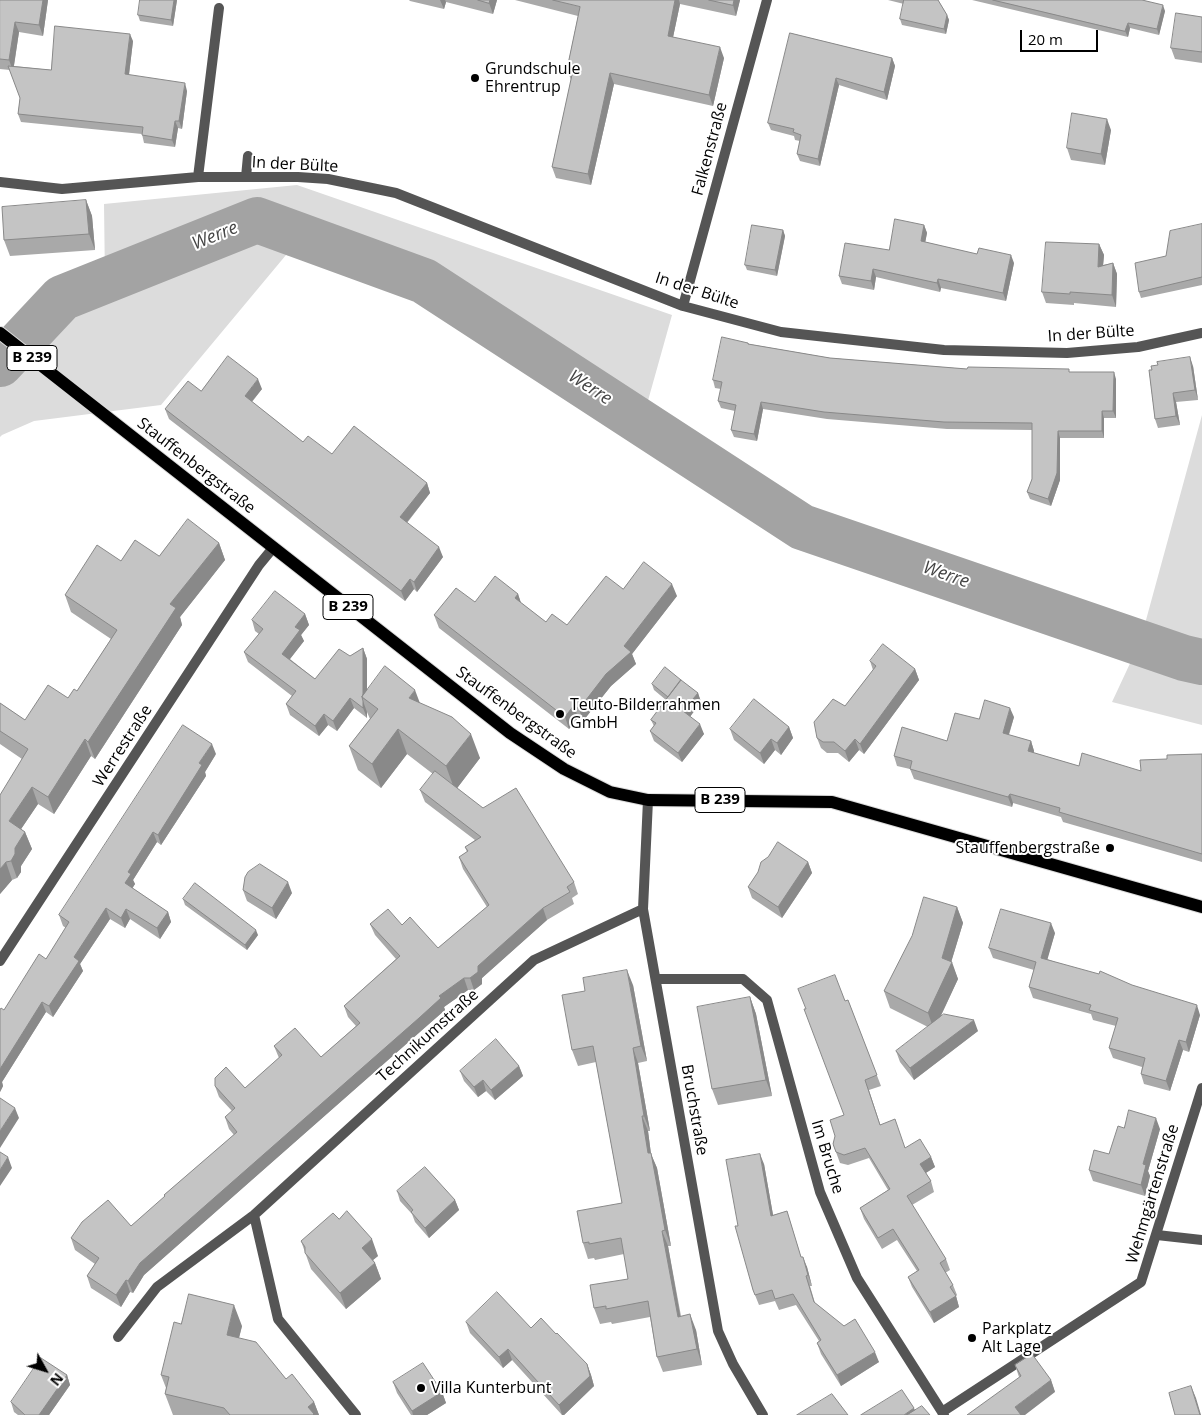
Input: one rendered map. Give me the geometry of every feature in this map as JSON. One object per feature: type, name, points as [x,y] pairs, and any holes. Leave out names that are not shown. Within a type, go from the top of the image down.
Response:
[{"type":"main road","name":"Stauffenbergstraße","points":[[0,333],[510,733],[564,770],[610,792],[648,800],[832,802],[1202,907]]},
{"type":"street","name":"Falkenstraße","points":[[683,306],[766,0]]},
{"type":"street","points":[[198,177],[219,8]]},
{"type":"street","points":[[246,177],[248,156]]},
{"type":"street","name":"In der Bülte","points":[[0,182],[62,189],[198,177],[298,177],[328,179],[396,193],[683,306],[781,332],[944,350],[1067,353],[1138,347],[1202,333]]},
{"type":"street","name":"Werrestraße","points":[[0,961],[254,574],[273,548]]},
{"type":"street","name":"Bruchstraße","points":[[648,800],[643,909],[718,1331],[733,1364],[763,1415]]},
{"type":"street","name":"Technikumstraße","points":[[118,1337],[157,1286],[254,1215],[534,960],[643,909]]},
{"type":"street","name":"Im Bruche","points":[[656,979],[743,979],[767,1000],[820,1192],[857,1278],[943,1414]]},
{"type":"street","name":"Wehmgärtenstraße","points":[[943,1414],[1141,1282],[1202,1088]]},
{"type":"street","points":[[254,1215],[278,1319],[356,1415]]},
{"type":"street","points":[[1157,1235],[1202,1240]]},
{"type":"shaded area","points":[[297,185],[672,315],[642,422],[424,283],[286,255],[161,405],[34,421],[0,437],[0,374],[63,299],[105,282],[104,204]]},
{"type":"shaded area","points":[[1202,415],[1202,725],[1112,702],[1140,642]]},
{"type":"building","points":[[0,0],[43,0],[39,25],[15,22],[9,60],[0,59]]},
{"type":"building","points":[[140,0],[174,0],[171,20],[138,15]]},
{"type":"building","points":[[478,0],[490,0],[489,3]]},
{"type":"building","points":[[553,0],[675,0],[668,36],[720,47],[709,95],[610,73],[588,174],[552,167],[573,70],[567,69],[580,7]]},
{"type":"building","points":[[709,0],[734,0],[733,5]]},
{"type":"building","points":[[904,0],[938,0],[947,15],[944,29],[900,19]]},
{"type":"building","points":[[993,0],[1142,0],[1163,5],[1157,29],[1128,23],[1125,31]]},
{"type":"building","points":[[1176,13],[1202,17],[1202,52],[1171,48]]},
{"type":"building","points":[[55,26],[130,34],[125,74],[185,83],[179,121],[175,121],[172,140],[142,135],[143,127],[18,114],[20,98],[8,66],[51,70]]},
{"type":"building","points":[[790,33],[892,58],[884,92],[836,78],[818,159],[797,154],[801,135],[793,132],[794,129],[768,123]]},
{"type":"building","points":[[1072,113],[1107,119],[1101,154],[1067,148]]},
{"type":"building","points":[[86,200],[89,234],[4,240],[2,207]]},
{"type":"building","points":[[895,219],[924,225],[921,241],[977,254],[979,248],[1011,255],[1003,293],[938,279],[937,283],[873,269],[871,281],[839,276],[845,243],[889,250]]},
{"type":"building","points":[[1202,224],[1202,277],[1139,292],[1135,263],[1166,256],[1170,231]]},
{"type":"building","points":[[752,225],[783,230],[775,270],[745,265]]},
{"type":"building","points":[[1046,242],[1099,244],[1098,267],[1113,263],[1112,295],[1042,292]]},
{"type":"building","points":[[722,337],[748,344],[830,358],[967,369],[968,367],[1069,369],[1069,372],[1114,372],[1113,411],[1102,411],[1102,431],[1058,431],[1057,473],[1048,499],[1027,492],[1032,479],[1032,423],[944,422],[824,412],[761,402],[754,434],[731,430],[736,405],[718,401],[722,382],[713,380]]},
{"type":"building","points":[[228,356],[258,379],[245,396],[303,442],[308,436],[332,454],[354,426],[427,483],[400,517],[439,547],[414,582],[410,579],[401,591],[165,409],[188,381],[201,391]]},
{"type":"building","points":[[1190,357],[1195,390],[1173,393],[1176,416],[1155,419],[1149,370],[1152,370],[1151,366],[1158,365],[1157,362]]},
{"type":"building","points":[[188,519],[219,543],[170,604],[176,608],[88,742],[85,739],[48,797],[32,787],[9,821],[25,832],[15,848],[15,854],[11,861],[6,862],[0,869],[0,795],[28,749],[0,731],[0,703],[25,720],[48,685],[68,698],[74,689],[77,691],[117,630],[65,595],[97,545],[121,561],[135,540],[159,556]]},
{"type":"building","points":[[644,562],[672,584],[624,646],[631,652],[606,674],[579,709],[574,705],[565,717],[434,615],[456,588],[475,602],[495,576],[518,594],[515,598],[546,622],[552,614],[567,625],[606,576],[623,589]]},
{"type":"building","points":[[275,591],[305,614],[295,627],[300,630],[282,654],[315,679],[339,649],[350,656],[363,648],[363,708],[350,698],[333,721],[324,714],[315,726],[286,704],[296,691],[244,652],[263,629],[252,620]]},
{"type":"building","points":[[883,644],[915,669],[860,744],[855,739],[845,751],[834,742],[823,742],[817,738],[814,722],[833,699],[845,706],[876,666],[870,661]]},
{"type":"building","points":[[385,666],[415,690],[409,698],[452,717],[471,734],[446,766],[398,729],[372,764],[349,746],[378,709],[362,697]]},
{"type":"building","points":[[665,667],[681,680],[668,697],[652,684]]},
{"type":"building","points":[[681,680],[698,693],[683,711],[700,724],[678,753],[650,731],[656,723],[651,720]]},
{"type":"building","points":[[754,699],[789,727],[777,743],[771,739],[760,753],[730,729]]},
{"type":"building","points":[[985,700],[1010,708],[1003,733],[1031,741],[1028,751],[1079,766],[1082,753],[1141,771],[1140,760],[1167,759],[1167,755],[1202,754],[1202,854],[1059,812],[1060,808],[1010,794],[1008,797],[910,769],[912,761],[894,756],[902,727],[947,741],[955,713],[979,719]]},
{"type":"building","points":[[183,725],[212,744],[199,763],[202,765],[158,835],[153,832],[128,872],[131,874],[125,883],[168,912],[157,928],[126,909],[121,918],[106,908],[74,957],[79,961],[49,1006],[42,1002],[0,1069],[1,1008],[4,1010],[39,954],[46,959],[69,922],[59,915]]},
{"type":"building","points":[[435,771],[483,808],[516,788],[574,882],[567,887],[570,892],[543,908],[478,966],[478,972],[470,978],[464,978],[439,996],[441,998],[419,1018],[140,1263],[116,1295],[87,1276],[99,1258],[71,1238],[82,1222],[108,1200],[131,1226],[237,1132],[225,1117],[235,1108],[215,1086],[215,1078],[226,1067],[245,1088],[282,1055],[274,1046],[295,1028],[321,1057],[360,1023],[344,1006],[400,956],[370,924],[388,909],[402,925],[410,917],[438,948],[489,905],[459,857],[468,851],[465,847],[481,837],[420,790]]},
{"type":"building","points":[[778,842],[808,862],[778,907],[748,887],[758,872],[761,862],[768,857]]},
{"type":"building","points":[[260,864],[288,882],[272,908],[243,890],[245,877],[248,872]]},
{"type":"building","points":[[195,883],[256,930],[245,945],[183,899]]},
{"type":"building","points":[[924,897],[957,907],[942,958],[952,962],[928,1013],[884,991],[912,936]]},
{"type":"building","points":[[1001,909],[1051,923],[1041,958],[1099,974],[1100,971],[1132,985],[1197,1005],[1186,1042],[1179,1040],[1166,1081],[1141,1074],[1145,1058],[1109,1048],[1118,1018],[1089,1010],[1091,1005],[1029,987],[1036,962],[989,948]]},
{"type":"building","points":[[627,970],[641,1046],[633,1048],[644,1116],[642,1116],[648,1153],[651,1153],[665,1230],[662,1231],[678,1317],[690,1314],[697,1349],[657,1357],[648,1301],[606,1309],[606,1306],[594,1308],[590,1285],[628,1279],[621,1238],[589,1244],[589,1242],[583,1243],[577,1211],[622,1203],[593,1046],[572,1050],[562,995],[585,991],[583,978]]},
{"type":"building","points":[[835,975],[845,1001],[848,1000],[877,1075],[865,1080],[880,1125],[895,1119],[905,1148],[920,1139],[931,1157],[920,1164],[931,1181],[907,1196],[946,1259],[940,1263],[953,1285],[950,1287],[956,1296],[930,1312],[908,1277],[919,1270],[893,1229],[878,1238],[860,1208],[890,1189],[865,1148],[844,1155],[836,1152],[833,1144],[835,1136],[830,1120],[844,1115],[798,989]]},
{"type":"building","points":[[750,997],[766,1080],[712,1089],[697,1007]]},
{"type":"building","points":[[944,1014],[974,1020],[910,1068],[896,1051]]},
{"type":"building","points":[[496,1039],[519,1066],[491,1090],[483,1080],[474,1087],[460,1071]]},
{"type":"building","points":[[0,1098],[15,1108],[0,1131]]},
{"type":"building","points":[[1129,1110],[1156,1118],[1143,1164],[1146,1165],[1141,1185],[1089,1170],[1094,1150],[1109,1154],[1118,1126],[1124,1128]]},
{"type":"building","points":[[0,1152],[8,1157],[0,1170]]},
{"type":"building","points":[[760,1154],[771,1216],[787,1211],[801,1257],[803,1257],[808,1275],[806,1276],[814,1302],[844,1326],[855,1319],[875,1352],[837,1375],[817,1343],[821,1340],[793,1294],[775,1299],[772,1290],[755,1295],[753,1290],[735,1226],[738,1226],[726,1160]]},
{"type":"building","points":[[425,1167],[455,1200],[425,1228],[411,1212],[413,1210],[397,1191]]},
{"type":"building","points":[[347,1211],[372,1239],[362,1248],[375,1263],[340,1293],[305,1253],[305,1247],[301,1241],[333,1213],[339,1219]]},
{"type":"building","points":[[497,1292],[531,1328],[541,1318],[587,1364],[590,1376],[559,1405],[508,1349],[499,1357],[466,1322]]},
{"type":"building","points":[[189,1294],[234,1305],[227,1335],[256,1342],[286,1379],[292,1374],[314,1402],[308,1407],[314,1414],[230,1415],[224,1408],[165,1394],[169,1377],[161,1375],[174,1322],[181,1324]]},
{"type":"building","points":[[1032,1354],[1051,1380],[1015,1407],[1021,1415],[967,1415],[1021,1376],[1015,1365]]},
{"type":"building","points":[[41,1358],[67,1375],[39,1415],[25,1415],[11,1402]]},
{"type":"building","name":"Villa Kunterbunt","points":[[423,1363],[442,1392],[412,1411],[393,1382]]},
{"type":"building","points":[[1191,1386],[1200,1415],[1175,1415],[1169,1393]]},
{"type":"building","points":[[902,1390],[914,1408],[904,1415],[861,1415]]},
{"type":"building","points":[[832,1394],[848,1415],[797,1415]]},
{"type":"building","points":[[922,1406],[930,1415],[907,1415]]},
{"type":"waterway","name":"Werre","points":[[0,364],[62,298],[257,220],[424,281],[802,527],[1184,658],[1202,662]]},
{"type":"place","name":"Grundschule Ehrentrup","points":[[475,78]]},
{"type":"place","name":"Teuto-Bilderrahmen GmbH","points":[[560,714]]},
{"type":"place","name":"Stauffenbergstraße","points":[[1110,848]]},
{"type":"place","name":"Parkplatz Alt Lage","points":[[972,1338]]},
{"type":"place","name":"Villa Kunterbunt","points":[[421,1388]]}]
